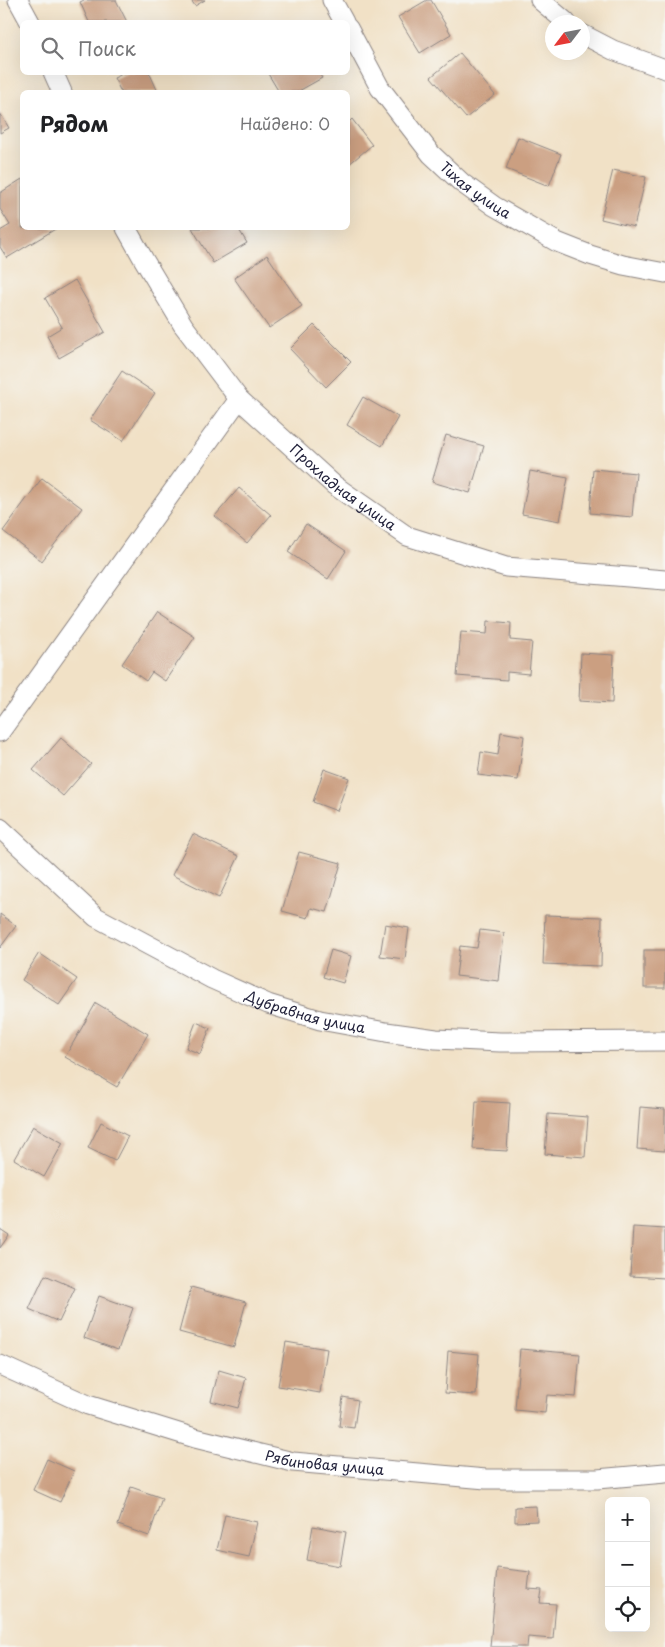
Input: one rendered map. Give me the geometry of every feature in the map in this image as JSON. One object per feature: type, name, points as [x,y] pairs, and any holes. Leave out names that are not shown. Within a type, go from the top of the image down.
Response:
[{"type":"street","points":[[18,0],[29,20]]},
{"type":"street","points":[[332,0],[343,20]]},
{"type":"street","points":[[540,0],[555,15]]},
{"type":"street","name":"Тихая улица","points":[[350,32],[380,88],[432,154],[462,182],[494,206],[557,242],[623,265],[665,273]]},
{"type":"street","points":[[590,38],[613,50],[665,69]]},
{"type":"street","points":[[54,75],[61,90]]},
{"type":"street","name":"Прохладная улица","points":[[127,230],[183,325],[239,399],[334,485],[407,536],[506,567],[665,580]]},
{"type":"street","points":[[0,732],[239,399]]},
{"type":"street","name":"Дубравная улица","points":[[0,828],[96,917],[212,979],[268,1004],[320,1020],[436,1039],[500,1042],[665,1041]]},
{"type":"street","name":"Рябиновая улица","points":[[0,1364],[88,1405],[195,1438],[294,1462],[486,1479],[597,1479],[665,1472]]},
{"type":"building","points":[[84,0],[116,0],[126,20],[88,20],[80,2]]},
{"type":"building","points":[[191,0],[205,0],[195,6]]},
{"type":"building","points":[[427,0],[431,0],[451,34],[420,53],[398,17]]},
{"type":"building","points":[[460,53],[495,95],[466,118],[431,77]]},
{"type":"building","points":[[120,75],[150,75],[157,90],[120,90],[114,78]]},
{"type":"building","points":[[269,75],[320,75],[322,78],[301,90],[278,90]]},
{"type":"building","points":[[0,113],[9,128],[0,133]]},
{"type":"building","points":[[352,119],[372,145],[350,163],[350,121]]},
{"type":"building","points":[[518,137],[561,154],[549,186],[506,169]]},
{"type":"building","points":[[613,170],[646,177],[634,227],[601,219]]},
{"type":"building","points":[[20,180],[20,230],[54,230],[7,258],[0,247],[0,231],[10,225],[0,209],[0,193]]},
{"type":"building","points":[[193,230],[239,230],[247,243],[213,263]]},
{"type":"building","points":[[267,255],[302,306],[269,328],[234,278]]},
{"type":"building","points":[[75,280],[105,332],[59,358],[47,336],[62,327],[45,298]]},
{"type":"building","points":[[314,325],[351,362],[326,387],[290,349]]},
{"type":"building","points":[[122,371],[155,393],[123,441],[90,420]]},
{"type":"building","points":[[363,397],[398,417],[382,446],[347,425]]},
{"type":"building","points":[[446,435],[484,446],[470,493],[432,482]]},
{"type":"building","points":[[593,469],[636,473],[632,517],[590,513]]},
{"type":"building","points":[[530,471],[568,478],[560,521],[522,514]]},
{"type":"building","points":[[42,478],[82,508],[42,561],[3,531]]},
{"type":"building","points":[[239,488],[271,515],[247,543],[215,516]]},
{"type":"building","points":[[306,524],[346,551],[328,579],[288,552]]},
{"type":"building","points":[[157,612],[195,637],[165,681],[152,672],[146,681],[122,664]]},
{"type":"building","points":[[488,621],[511,623],[510,640],[532,642],[529,674],[507,672],[507,680],[457,676],[461,632],[487,634]]},
{"type":"building","points":[[581,653],[614,655],[612,703],[579,701]]},
{"type":"building","points":[[501,732],[524,736],[518,780],[478,775],[481,752],[498,755]]},
{"type":"building","points":[[61,738],[91,764],[63,796],[33,770]]},
{"type":"building","points":[[324,769],[349,778],[337,811],[313,802]]},
{"type":"building","points":[[193,834],[239,856],[219,898],[172,875]]},
{"type":"building","points":[[299,852],[341,863],[327,912],[311,908],[308,918],[282,911]]},
{"type":"building","points":[[0,914],[16,926],[0,948]]},
{"type":"building","points":[[545,915],[602,917],[601,966],[543,964]]},
{"type":"building","points":[[385,924],[409,928],[405,959],[380,956]]},
{"type":"building","points":[[480,930],[504,933],[499,981],[456,976],[460,946],[477,948]]},
{"type":"building","points":[[331,950],[351,956],[343,983],[323,977]]},
{"type":"building","points":[[644,950],[665,950],[665,988],[644,988]]},
{"type":"building","points":[[39,953],[77,979],[59,1005],[22,980]]},
{"type":"building","points":[[96,1003],[148,1034],[117,1087],[65,1057]]},
{"type":"building","points":[[196,1022],[210,1028],[200,1054],[186,1048]]},
{"type":"building","points":[[476,1101],[510,1103],[507,1151],[473,1149]]},
{"type":"building","points":[[640,1107],[665,1109],[665,1151],[637,1149]]},
{"type":"building","points":[[548,1114],[588,1117],[585,1157],[545,1154]]},
{"type":"building","points":[[101,1122],[128,1136],[115,1161],[88,1148]]},
{"type":"building","points":[[33,1126],[63,1143],[44,1177],[14,1159]]},
{"type":"building","points":[[633,1227],[665,1229],[665,1278],[630,1276]]},
{"type":"building","points":[[0,1229],[9,1235],[0,1248]]},
{"type":"building","points":[[45,1275],[75,1288],[59,1322],[29,1309]]},
{"type":"building","points":[[191,1287],[246,1302],[234,1347],[179,1332]]},
{"type":"building","points":[[99,1296],[133,1308],[118,1350],[84,1338]]},
{"type":"building","points":[[286,1342],[327,1349],[320,1393],[278,1386]]},
{"type":"building","points":[[520,1349],[580,1354],[576,1397],[547,1395],[545,1413],[515,1410]]},
{"type":"building","points":[[448,1351],[479,1354],[476,1395],[445,1393]]},
{"type":"building","points":[[219,1370],[246,1378],[238,1408],[211,1401]]},
{"type":"building","points":[[343,1397],[358,1400],[354,1428],[339,1426]]},
{"type":"building","points":[[47,1459],[74,1471],[60,1502],[33,1490]]},
{"type":"building","points":[[131,1487],[162,1498],[149,1536],[118,1525]]},
{"type":"building","points":[[536,1506],[537,1521],[515,1522],[515,1507]]},
{"type":"building","points":[[225,1515],[257,1522],[249,1557],[217,1550]]},
{"type":"building","points":[[313,1526],[346,1532],[340,1566],[307,1560]]},
{"type":"building","points":[[497,1568],[530,1572],[528,1589],[542,1590],[540,1603],[556,1604],[553,1639],[528,1637],[527,1647],[490,1647]]}]
